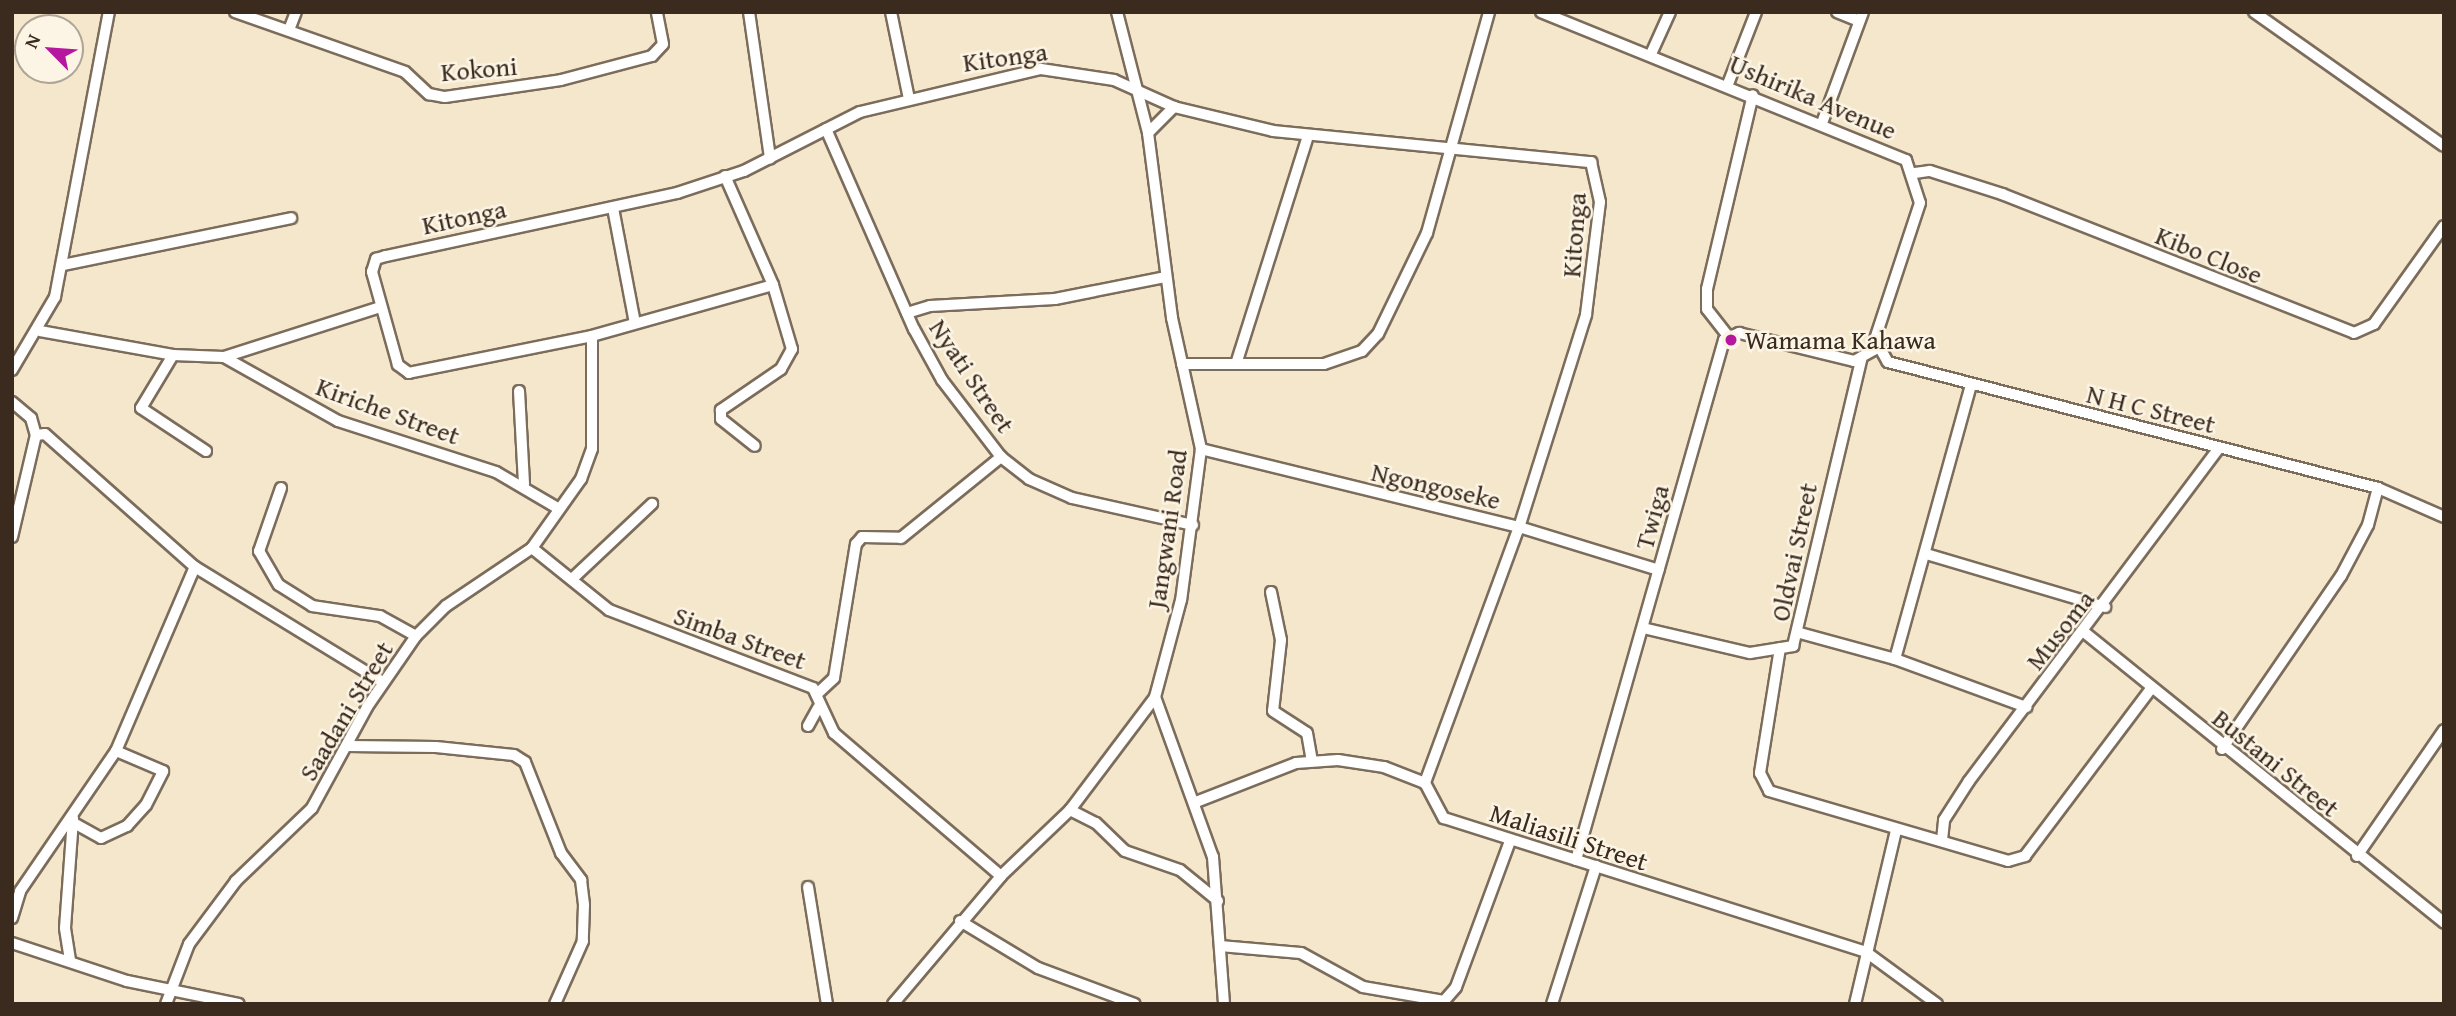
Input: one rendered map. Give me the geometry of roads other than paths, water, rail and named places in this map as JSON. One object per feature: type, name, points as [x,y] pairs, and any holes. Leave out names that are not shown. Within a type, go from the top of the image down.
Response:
[{"type":"street","points":[[12,370],[40,331],[63,265],[109,12]]},
{"type":"street","name":"Kokoni","points":[[236,12],[405,72],[429,94],[463,97],[652,56],[663,44],[657,12]]},
{"type":"street","points":[[289,30],[296,12]]},
{"type":"street","points":[[749,12],[770,158]]},
{"type":"street","points":[[891,12],[909,99]]},
{"type":"street","name":"Jangwani Road","points":[[1117,12],[1148,133],[1165,277],[1201,449],[1181,600],[1155,696]]},
{"type":"street","points":[[1182,364],[1237,361],[1324,365],[1362,351],[1388,317],[1427,233],[1489,12]]},
{"type":"street","name":"Ushirika Avenue","points":[[1541,12],[1555,14],[1893,151],[1915,173],[1920,203],[1879,322],[1877,348]]},
{"type":"street","points":[[1651,54],[1670,12]]},
{"type":"street","points":[[1728,84],[1756,12]]},
{"type":"street","points":[[1822,123],[1861,17],[1837,12]]},
{"type":"street","points":[[2254,12],[2444,146]]},
{"type":"street","name":"Kitonga","points":[[773,285],[592,336],[409,373],[398,365],[372,272],[376,259],[613,208],[725,176],[770,158],[826,129],[909,99],[1041,69],[1093,75],[1174,107],[1308,136],[1453,147],[1591,162],[1599,178],[1586,315],[1519,527],[1425,783]]},
{"type":"street","points":[[1753,95],[1707,289],[1707,309],[1728,336],[1739,333],[1839,360],[1862,357],[1877,348]]},
{"type":"street","points":[[1148,133],[1174,107]]},
{"type":"street","name":"Nyati Street","points":[[826,129],[906,313],[942,380],[1001,457],[1072,498],[1193,525]]},
{"type":"street","points":[[1237,361],[1308,136]]},
{"type":"street","name":"Kibo Close","points":[[1915,173],[1930,171],[2002,194],[2354,333],[2374,324],[2444,226]]},
{"type":"street","points":[[725,176],[789,327],[791,357],[721,410],[721,419],[755,446]]},
{"type":"street","points":[[613,208],[635,323]]},
{"type":"street","points":[[63,265],[291,218]]},
{"type":"street","points":[[906,313],[930,306],[1055,299],[1165,277]]},
{"type":"street","points":[[224,356],[381,307]]},
{"type":"street","name":"Kiriche Street","points":[[40,331],[173,355],[224,356],[338,421],[524,484],[556,507]]},
{"type":"street","name":"Saadani Street","points":[[166,1004],[168,990],[207,919],[236,881],[312,808],[383,682],[416,636],[446,606],[531,548],[556,507],[581,479],[592,449],[592,336]]},
{"type":"street","name":"Twiga","points":[[1576,860],[1728,336]]},
{"type":"street","name":"N H C Street","points":[[1877,348],[1896,367],[2378,488],[2444,516]]},
{"type":"street","points":[[173,355],[141,408],[206,452]]},
{"type":"street","name":"Oldvai Street","points":[[1643,628],[1750,653],[1793,646],[1800,633],[1820,519],[1862,357]]},
{"type":"street","points":[[1895,659],[1972,385]]},
{"type":"street","points":[[519,391],[524,484]]},
{"type":"street","points":[[12,402],[31,418],[36,435],[12,537]]},
{"type":"street","points":[[36,435],[52,437],[86,464],[195,567],[383,682]]},
{"type":"street","name":"Musoma","points":[[1942,839],[1944,820],[2026,707],[2105,607],[2219,448]]},
{"type":"street","name":"Ngongoseke","points":[[1201,449],[1519,527],[1659,570]]},
{"type":"street","points":[[818,693],[834,678],[856,544],[862,537],[901,537],[1001,457]]},
{"type":"street","points":[[281,488],[259,551],[279,585],[312,606],[380,616],[416,636]]},
{"type":"street","points":[[2222,749],[2341,576],[2368,525],[2378,488]]},
{"type":"street","points":[[572,579],[652,504]]},
{"type":"street","name":"Simba Street","points":[[531,548],[609,610],[818,693],[818,708],[868,766],[1001,876]]},
{"type":"street","points":[[1926,554],[2105,607]]},
{"type":"street","points":[[12,918],[20,891],[116,751],[195,567]]},
{"type":"street","points":[[1271,593],[1281,640],[1273,711],[1307,733],[1312,761]]},
{"type":"street","name":"Bustani Street","points":[[2084,632],[2222,749],[2444,923]]},
{"type":"street","points":[[1800,633],[1895,659],[2026,707]]},
{"type":"street","points":[[1780,648],[1760,766],[1764,786],[1896,831],[1942,839],[2021,860],[2151,689]]},
{"type":"street","points":[[1155,696],[1196,802],[1213,857],[1224,1004]]},
{"type":"street","points":[[893,1004],[960,921],[1001,876],[1070,810],[1155,696]]},
{"type":"street","points":[[808,726],[818,708]]},
{"type":"street","points":[[2357,856],[2444,730]]},
{"type":"street","points":[[348,746],[436,747],[514,755],[525,762],[561,853],[581,880],[584,905],[583,942],[555,1004]]},
{"type":"street","points":[[72,822],[101,838],[142,811],[163,771],[116,751]]},
{"type":"street","points":[[1196,802],[1312,761],[1384,767],[1425,783]]},
{"type":"street","name":"Maliasili Street","points":[[1425,783],[1444,818],[1866,952],[1937,1004]]},
{"type":"street","points":[[70,960],[65,928],[72,822],[78,804]]},
{"type":"street","points":[[1070,810],[1096,823],[1125,851],[1180,870],[1218,901]]},
{"type":"street","points":[[1855,1004],[1896,831]]},
{"type":"street","points":[[1220,946],[1301,953],[1363,988],[1444,1001],[1456,987],[1510,841]]},
{"type":"street","points":[[1552,1004],[1596,866]]},
{"type":"street","points":[[808,887],[827,1004]]},
{"type":"street","points":[[960,921],[1038,968],[1135,1004]]},
{"type":"street","points":[[12,943],[168,990],[239,1004]]},
{"type":"place","name":"Wamama Kahawa","points":[[1731,340]]}]
